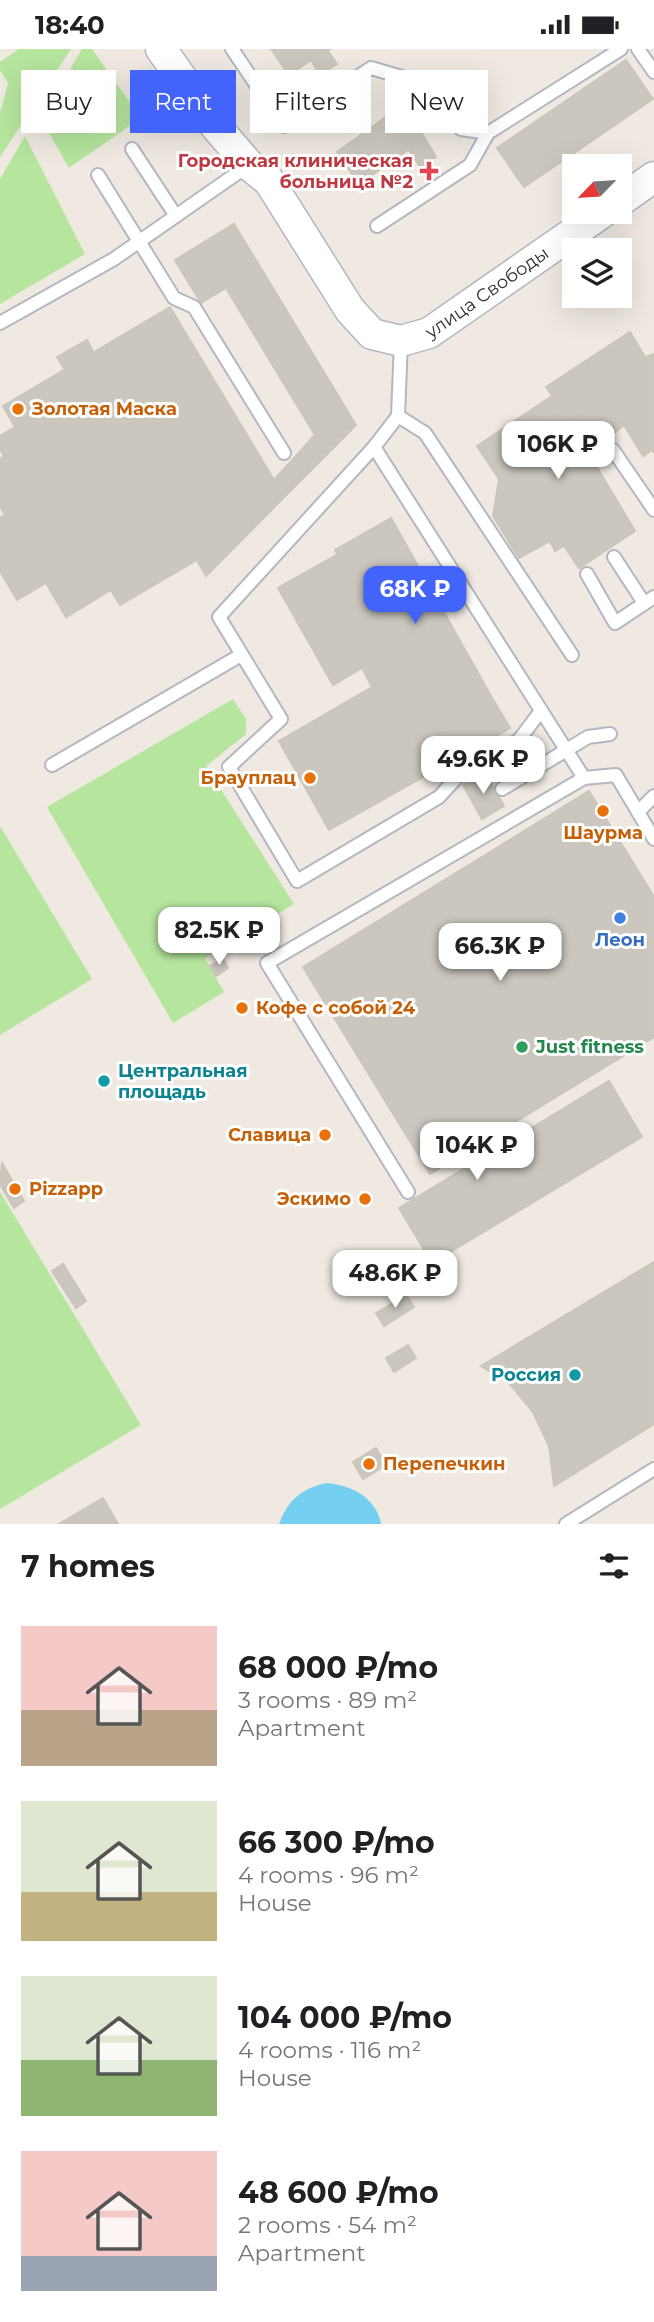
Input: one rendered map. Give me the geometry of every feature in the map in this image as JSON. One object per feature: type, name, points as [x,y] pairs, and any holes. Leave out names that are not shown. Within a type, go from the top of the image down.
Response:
[{"type":"street","points":[[161,49],[217,128],[249,165],[269,181],[351,310],[372,334],[401,341]]},
{"type":"street","points":[[632,193],[654,177]]},
{"type":"street","name":"улица Свободы","points":[[401,341],[429,333],[586,224]]},
{"type":"lane","points":[[232,49],[284,126],[371,68],[385,72]]},
{"type":"lane","points":[[488,132],[621,49]]},
{"type":"lane","points":[[638,49],[654,72]]},
{"type":"lane","points":[[377,226],[470,165],[487,133]]},
{"type":"lane","points":[[132,149],[176,216]]},
{"type":"lane","points":[[0,323],[114,259],[249,165]]},
{"type":"lane","points":[[98,175],[174,298],[194,307],[284,453]]},
{"type":"lane","points":[[401,341],[398,416],[219,618],[281,719],[229,767],[298,881],[439,797],[459,775],[519,740],[540,712]]},
{"type":"lane","points":[[398,416],[425,433],[572,655]]},
{"type":"lane","points":[[373,447],[584,778]]},
{"type":"lane","points":[[613,450],[654,510]]},
{"type":"lane","points":[[587,574],[615,623],[649,600],[614,557]]},
{"type":"lane","points":[[52,765],[242,655]]},
{"type":"lane","points":[[502,789],[588,737],[610,734]]},
{"type":"lane","points":[[408,1192],[267,963],[584,778],[616,775],[654,839]]},
{"type":"lane","points":[[638,812],[654,796]]},
{"type":"lane","points":[[566,1524],[654,1469]]},
{"type":"green space","points":[[19,49],[71,49],[57,70],[21,70],[21,125],[0,157],[0,113],[8,83],[0,70],[0,62]]},
{"type":"green space","points":[[82,49],[92,49],[107,70],[70,70]]},
{"type":"green space","points":[[116,83],[130,103],[130,126],[69,168],[49,133],[116,133]]},
{"type":"green space","points":[[25,136],[85,254],[0,304],[0,179]]},
{"type":"green space","points":[[233,699],[246,719],[246,734],[206,766],[294,904],[205,958],[224,992],[173,1023],[47,807]]},
{"type":"green space","points":[[0,826],[92,979],[0,1035]]},
{"type":"green space","points":[[0,1192],[141,1425],[0,1509]]},
{"type":"water","points":[[326,1483],[344,1486],[361,1494],[374,1506],[381,1524],[279,1524],[296,1497]]},
{"type":"building","points":[[271,49],[330,49],[328,51],[337,64],[328,70],[317,70],[311,60],[296,70],[286,70]]},
{"type":"building","points":[[626,60],[653,99],[572,154],[562,154],[562,161],[524,187],[497,148]]},
{"type":"building","points":[[385,118],[385,133],[397,133],[408,150],[359,184],[337,152],[364,133],[371,133],[371,128]]},
{"type":"building","points":[[398,133],[422,133],[436,157],[420,167]]},
{"type":"building","points":[[234,224],[356,425],[206,576],[197,560],[120,605],[111,590],[66,617],[46,583],[17,600],[0,571],[0,518],[5,515],[0,506],[0,459],[4,456],[0,449],[0,436],[15,427],[3,406],[170,307],[274,480],[315,435],[226,288],[201,303],[175,260]]},
{"type":"building","points":[[630,332],[645,357],[654,354],[654,452],[652,450],[643,456],[624,425],[636,415],[619,390],[565,426],[557,415],[562,409],[546,387]]},
{"type":"building","points":[[87,340],[94,353],[65,370],[57,357]]},
{"type":"building","points":[[619,390],[636,415],[589,454],[635,531],[579,568],[564,546],[555,551],[550,541],[519,558],[493,516],[499,479],[477,446],[552,396],[562,409],[557,415],[565,426]]},
{"type":"building","points":[[391,518],[495,703],[440,734],[335,550]]},
{"type":"building","points":[[338,554],[440,734],[495,703],[510,728],[329,830],[279,741],[372,687],[362,668],[333,685],[278,588]]},
{"type":"building","points":[[485,773],[504,806],[482,819],[463,785]]},
{"type":"building","points":[[589,791],[654,897],[654,1037],[430,1174],[303,967]]},
{"type":"building","points":[[223,959],[228,968],[216,976],[210,966]]},
{"type":"building","points":[[609,1081],[642,1137],[432,1263],[399,1208]]},
{"type":"building","points":[[2,1163],[24,1201],[14,1208],[0,1184]]},
{"type":"building","points":[[481,1169],[491,1185],[473,1195],[463,1179]]},
{"type":"building","name":"Россия","points":[[654,1262],[654,1424],[554,1486],[549,1446],[533,1412],[510,1384],[481,1366]]},
{"type":"building","points":[[63,1264],[86,1301],[76,1308],[52,1271]]},
{"type":"building","points":[[406,1295],[414,1307],[384,1326],[376,1313]]},
{"type":"building","points":[[408,1345],[416,1358],[394,1372],[386,1358]]},
{"type":"building","name":"Перепечкин","points":[[376,1448],[386,1465],[363,1479],[353,1462]]},
{"type":"building","points":[[103,1498],[118,1524],[59,1524]]},
{"type":"place","name":"Городская клиническая больница №2","points":[[429,171]]},
{"type":"place","name":"Золотая Маска","points":[[18,409]]},
{"type":"place","name":"Брауплац","points":[[310,778]]},
{"type":"place","name":"Шаурма","points":[[603,811]]},
{"type":"place","name":"Леон","points":[[620,918]]},
{"type":"place","name":"Кофе с собой 24","points":[[242,1008]]},
{"type":"place","name":"Just fitness","points":[[522,1047]]},
{"type":"place","name":"Центральная площадь","points":[[104,1081]]},
{"type":"place","name":"Славица","points":[[325,1135]]},
{"type":"place","name":"Pizzapp","points":[[15,1189]]},
{"type":"place","name":"Эскимо","points":[[365,1199]]},
{"type":"place","name":"Россия","points":[[575,1375]]},
{"type":"place","name":"Перепечкин","points":[[369,1464]]}]
